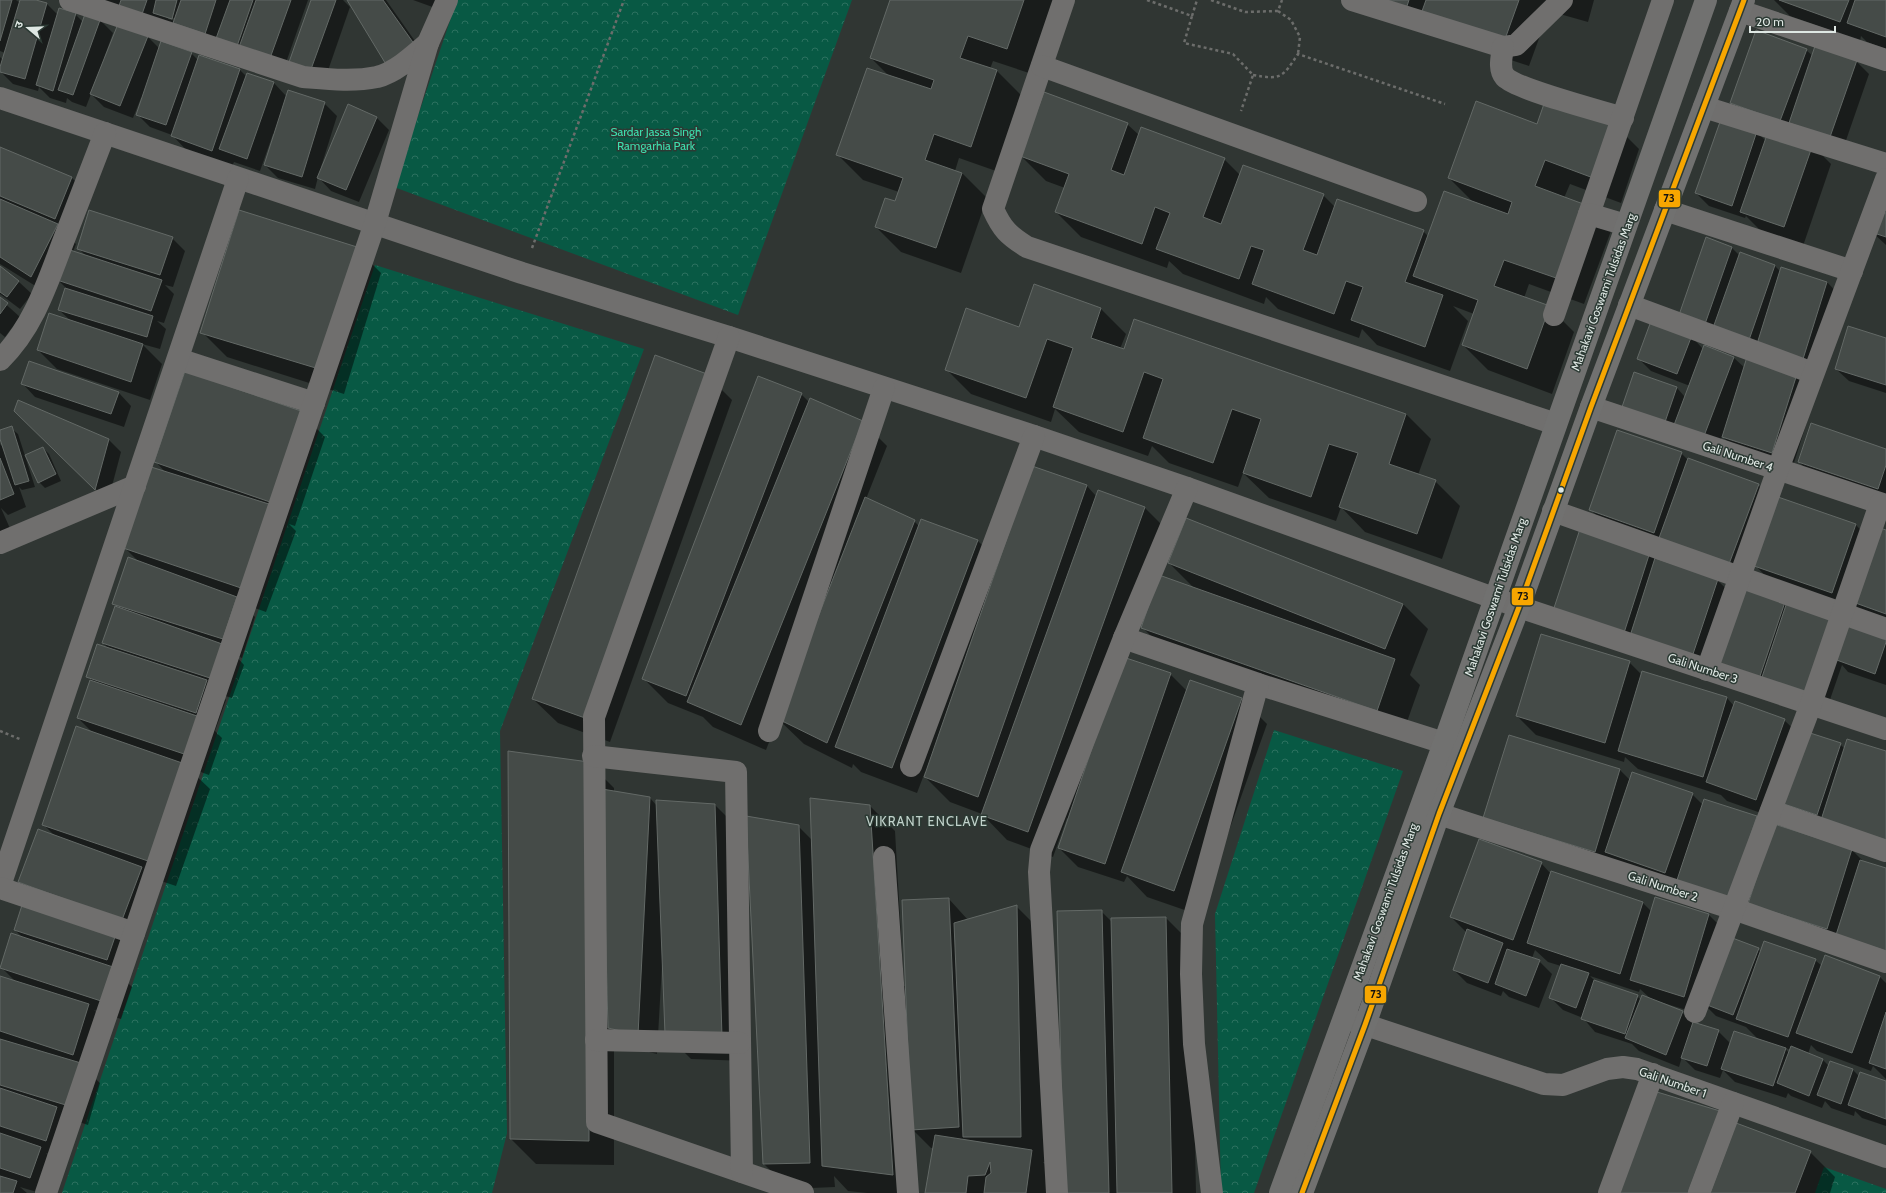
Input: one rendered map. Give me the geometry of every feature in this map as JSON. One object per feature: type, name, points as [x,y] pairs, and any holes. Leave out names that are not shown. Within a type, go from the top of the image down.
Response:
[{"type":"street","points":[[70,0],[304,77],[338,80],[378,77],[402,64],[428,43]]},
{"type":"street","points":[[46,1193],[375,224],[428,43],[447,0]]},
{"type":"street","points":[[1064,0],[993,210],[1001,226],[1010,237],[1027,247],[1556,424]]},
{"type":"street","points":[[1352,0],[1503,47],[1516,45],[1562,0]]},
{"type":"street","points":[[1554,315],[1663,0]]},
{"type":"street","name":"Mahakavi Goswami Tulsidas Marg","points":[[1280,1193],[1444,743],[1706,0]]},
{"type":"street","points":[[1742,6],[1886,60]]},
{"type":"street","name":"Mahakavi Goswami Tulsidas Marg","points":[[1302,1193],[1365,1025],[1439,814],[1520,607],[1591,407],[1742,6]]},
{"type":"street","points":[[1503,47],[1501,68],[1505,77],[1515,83],[1531,90],[1623,118]]},
{"type":"street","points":[[1042,66],[1416,201]]},
{"type":"street","name":"Gali Number 3","points":[[0,98],[522,273],[729,337],[1034,436],[1187,488],[1520,607],[1886,729]]},
{"type":"street","points":[[1704,107],[1886,164]]},
{"type":"street","points":[[0,360],[11,349],[27,328],[41,300],[105,133]]},
{"type":"street","points":[[134,933],[0,887],[238,179]]},
{"type":"street","points":[[1707,670],[1778,469],[1886,179]]},
{"type":"street","points":[[1665,210],[1852,271]]},
{"type":"street","points":[[1590,214],[1626,225]]},
{"type":"street","points":[[1629,306],[1813,373]]},
{"type":"street","points":[[729,337],[594,717],[593,756],[597,1122],[803,1193]]},
{"type":"street","points":[[178,359],[314,403]]},
{"type":"street","points":[[769,731],[884,388]]},
{"type":"street","name":"Gali Number 4","points":[[1591,407],[1883,504]]},
{"type":"street","points":[[911,766],[1034,436]]},
{"type":"street","points":[[0,543],[135,486]]},
{"type":"street","points":[[1057,1193],[1039,872],[1041,850],[1124,638],[1187,488]]},
{"type":"street","points":[[1695,1012],[1811,704],[1842,614],[1883,504]]},
{"type":"street","points":[[1554,512],[1886,629]]},
{"type":"street","points":[[1124,638],[1258,684],[1444,743]]},
{"type":"street","points":[[1212,1193],[1194,1044],[1191,974],[1192,924],[1258,684]]},
{"type":"street","points":[[593,756],[736,772],[742,1172]]},
{"type":"street","points":[[1771,811],[1886,851]]},
{"type":"street","name":"Gali Number 2","points":[[1439,814],[1734,909],[1886,962]]},
{"type":"street","points":[[884,857],[908,1193]]},
{"type":"street","name":"Gali Number 1","points":[[1343,1018],[1544,1084],[1563,1085],[1607,1069],[1623,1067],[1637,1069],[1886,1157]]},
{"type":"street","points":[[596,1040],[740,1042]]},
{"type":"street","points":[[1609,1193],[1653,1074]]},
{"type":"street","points":[[1698,1193],[1733,1103]]},
{"type":"path","points":[[522,273],[624,0]]},
{"type":"path","points":[[1147,0],[1192,16]]},
{"type":"path","points":[[1197,0],[1184,43],[1232,54],[1253,75],[1274,79],[1286,72],[1298,54],[1300,37],[1291,20],[1278,11],[1245,12],[1211,0]]},
{"type":"path","points":[[1278,11],[1282,0]]},
{"type":"path","points":[[1298,54],[1445,104]]},
{"type":"path","points":[[1233,135],[1253,75]]},
{"type":"green space","name":"Sardar Jassa Singh Ramgarhia Park","points":[[457,0],[852,0],[738,315],[394,187]]},
{"type":"green space","points":[[375,265],[644,349],[500,731],[507,1133],[492,1193],[62,1193]]},
{"type":"green space","points":[[1274,730],[1403,771],[1254,1193],[1221,1193],[1215,914]]},
{"type":"green space","points":[[1824,1167],[1886,1189],[1886,1193],[1815,1193]]},
{"type":"building","points":[[0,0],[12,0],[0,41]]},
{"type":"building","points":[[20,0],[36,0],[47,3],[25,79],[0,72],[0,67]]},
{"type":"building","points":[[121,0],[147,0],[141,17],[118,9]]},
{"type":"building","points":[[156,0],[177,0],[172,19],[153,13]]},
{"type":"building","points":[[181,0],[216,0],[205,34],[173,23]]},
{"type":"building","points":[[230,0],[253,0],[235,52],[214,44]]},
{"type":"building","points":[[256,0],[291,0],[269,61],[238,50]]},
{"type":"building","points":[[311,0],[336,0],[310,72],[288,65]]},
{"type":"building","points":[[347,0],[383,0],[417,48],[387,66]]},
{"type":"building","points":[[890,0],[1024,0],[1007,49],[968,36],[960,58],[997,70],[971,147],[934,134],[925,160],[962,173],[936,248],[875,227],[885,198],[895,201],[903,178],[836,155],[867,68],[931,89],[934,80],[870,58]]},
{"type":"building","points":[[1379,0],[1409,0],[1406,9]]},
{"type":"building","points":[[1426,0],[1519,0],[1504,42],[1421,14]]},
{"type":"building","points":[[1779,0],[1849,0],[1840,22]]},
{"type":"building","points":[[1855,0],[1886,0],[1886,37],[1847,23]]},
{"type":"building","points":[[59,8],[76,13],[53,91],[36,85]]},
{"type":"building","points":[[85,14],[100,20],[73,95],[58,90]]},
{"type":"building","points":[[118,24],[148,36],[120,106],[90,94]]},
{"type":"building","points":[[1756,30],[1807,49],[1780,121],[1730,103]]},
{"type":"building","points":[[161,41],[192,52],[166,125],[136,115]]},
{"type":"building","points":[[1815,46],[1857,60],[1830,137],[1789,123]]},
{"type":"building","points":[[199,55],[240,69],[212,151],[171,136]]},
{"type":"building","points":[[247,73],[274,82],[247,159],[219,149]]},
{"type":"building","points":[[288,90],[325,102],[302,177],[264,165]]},
{"type":"building","points":[[1044,92],[1128,123],[1111,170],[1124,175],[1141,127],[1225,158],[1203,217],[1221,224],[1243,165],[1324,194],[1303,250],[1317,255],[1337,199],[1424,230],[1405,282],[1443,295],[1425,347],[1351,320],[1363,287],[1346,281],[1334,314],[1252,284],[1264,250],[1251,246],[1239,279],[1156,249],[1170,213],[1155,207],[1142,244],[1055,212],[1069,174],[1020,156]]},
{"type":"building","points":[[1476,101],[1537,124],[1545,101],[1615,123],[1596,179],[1545,160],[1535,186],[1586,205],[1559,279],[1504,260],[1494,286],[1550,306],[1527,369],[1462,345],[1478,300],[1413,276],[1444,191],[1508,214],[1512,202],[1448,178]]},
{"type":"building","points":[[348,104],[377,117],[346,190],[317,178]]},
{"type":"building","points":[[1721,119],[1757,131],[1732,206],[1695,193]]},
{"type":"building","points":[[1769,129],[1813,144],[1784,227],[1740,212]]},
{"type":"building","points":[[0,147],[72,177],[55,219],[0,196]]},
{"type":"building","points":[[0,199],[58,224],[31,277],[0,257]]},
{"type":"building","points":[[89,210],[173,237],[160,275],[77,249]]},
{"type":"building","points":[[239,210],[357,247],[319,369],[200,333]]},
{"type":"building","points":[[1879,211],[1886,213],[1886,237],[1871,232]]},
{"type":"building","points":[[1706,237],[1732,247],[1705,324],[1679,315]]},
{"type":"building","points":[[67,249],[162,280],[151,311],[57,280]]},
{"type":"building","points":[[1740,252],[1775,265],[1749,340],[1713,328]]},
{"type":"building","points":[[0,266],[19,281],[7,297],[0,292]]},
{"type":"building","points":[[1781,267],[1827,282],[1803,359],[1757,344]]},
{"type":"building","points":[[1034,284],[1101,308],[1091,338],[1124,349],[1134,319],[1406,414],[1389,464],[1436,480],[1417,534],[1339,507],[1358,453],[1329,444],[1311,497],[1243,473],[1261,419],[1232,409],[1213,463],[1143,438],[1163,379],[1144,372],[1123,432],[1053,407],[1073,348],[1047,339],[1026,398],[945,370],[966,308],[1019,327]]},
{"type":"building","points":[[65,288],[153,316],[147,337],[58,310]]},
{"type":"building","points":[[0,297],[8,303],[0,314]]},
{"type":"building","points":[[49,313],[143,344],[131,382],[37,350]]},
{"type":"building","points":[[1651,321],[1692,335],[1677,374],[1637,359]]},
{"type":"building","points":[[1848,326],[1886,338],[1886,385],[1835,369]]},
{"type":"building","points":[[1704,345],[1734,357],[1704,436],[1674,425]]},
{"type":"building","points":[[655,355],[707,374],[585,718],[532,699]]},
{"type":"building","points":[[1747,357],[1797,374],[1772,453],[1722,437]]},
{"type":"building","points":[[29,361],[119,392],[111,414],[21,384]]},
{"type":"building","points":[[185,371],[301,411],[270,502],[154,462]]},
{"type":"building","points":[[1634,372],[1677,387],[1665,422],[1622,407]]},
{"type":"building","points":[[758,376],[802,393],[686,696],[642,679]]},
{"type":"building","points":[[810,398],[863,421],[741,725],[687,702]]},
{"type":"building","points":[[18,400],[109,439],[95,490],[14,411]]},
{"type":"building","points":[[1811,423],[1886,449],[1886,465],[1878,489],[1798,462]]},
{"type":"building","points":[[12,426],[29,481],[15,485],[0,439],[0,430]]},
{"type":"building","points":[[1617,430],[1682,452],[1654,533],[1589,510]]},
{"type":"building","points":[[43,447],[56,474],[38,483],[25,455]]},
{"type":"building","points":[[0,458],[14,494],[0,500]]},
{"type":"building","points":[[1688,458],[1759,484],[1729,564],[1659,538]]},
{"type":"building","points":[[148,466],[272,505],[241,588],[123,548]]},
{"type":"building","points":[[1032,466],[1087,485],[978,797],[924,777]]},
{"type":"building","points":[[1098,490],[1145,507],[1028,832],[981,815]]},
{"type":"building","points":[[865,497],[915,520],[827,743],[778,719]]},
{"type":"building","points":[[1778,497],[1856,524],[1832,593],[1754,566]]},
{"type":"building","points":[[1186,518],[1403,604],[1385,649],[1168,563]]},
{"type":"building","points":[[921,519],[978,540],[892,768],[835,747]]},
{"type":"building","points":[[1877,527],[1886,530],[1886,614],[1850,601]]},
{"type":"building","points":[[1580,529],[1650,552],[1623,636],[1552,614]]},
{"type":"building","points":[[128,557],[237,597],[223,639],[112,604]]},
{"type":"building","points":[[1655,558],[1718,579],[1692,657],[1630,636]]},
{"type":"building","points":[[1159,575],[1395,659],[1377,711],[1141,628]]},
{"type":"building","points":[[1740,587],[1785,602],[1759,679],[1714,664]]},
{"type":"building","points":[[1788,599],[1834,614],[1806,695],[1761,680]]},
{"type":"building","points":[[115,606],[225,645],[213,679],[102,643]]},
{"type":"building","points":[[1848,621],[1886,634],[1886,642],[1875,674],[1834,659]]},
{"type":"building","points":[[1541,634],[1630,661],[1605,743],[1516,716]]},
{"type":"building","points":[[97,644],[207,680],[196,713],[86,677]]},
{"type":"building","points":[[1123,657],[1171,673],[1105,864],[1058,848]]},
{"type":"building","points":[[1642,671],[1727,697],[1703,777],[1618,751]]},
{"type":"building","points":[[90,680],[203,718],[190,756],[77,718]]},
{"type":"building","points":[[1190,680],[1242,698],[1174,891],[1121,872]]},
{"type":"building","points":[[1735,701],[1785,719],[1756,800],[1706,782]]},
{"type":"building","points":[[76,726],[185,764],[151,862],[42,825]]},
{"type":"building","points":[[1804,731],[1841,743],[1817,815],[1781,803]]},
{"type":"building","points":[[1509,735],[1620,769],[1595,852],[1483,818]]},
{"type":"building","points":[[1847,739],[1886,751],[1886,840],[1821,820]]},
{"type":"building","points":[[508,751],[589,762],[589,1141],[510,1139]]},
{"type":"building","points":[[1632,772],[1693,793],[1665,873],[1605,852]]},
{"type":"building","points":[[602,789],[650,797],[638,1035],[608,1028]]},
{"type":"building","points":[[810,798],[870,805],[893,1175],[822,1166]]},
{"type":"building","points":[[1704,799],[1757,816],[1729,901],[1676,883]]},
{"type":"building","points":[[656,800],[715,804],[722,1037],[665,1034]]},
{"type":"building","points":[[746,816],[799,825],[810,1163],[763,1164]]},
{"type":"building","points":[[1774,824],[1852,849],[1827,929],[1748,904]]},
{"type":"building","points":[[38,829],[142,867],[122,920],[18,882]]},
{"type":"building","points":[[1479,839],[1542,862],[1513,940],[1450,917]]},
{"type":"building","points":[[1860,860],[1886,868],[1886,951],[1836,935]]},
{"type":"building","points":[[1551,871],[1643,902],[1620,974],[1527,943]]},
{"type":"building","points":[[1655,897],[1709,914],[1684,997],[1630,980]]},
{"type":"building","points":[[949,898],[959,1127],[911,1130],[902,900]]},
{"type":"building","points":[[24,899],[117,931],[107,960],[14,930]]},
{"type":"building","points":[[1017,905],[1021,1137],[963,1137],[954,923]]},
{"type":"building","points":[[1102,910],[1109,1193],[1064,1193],[1057,911]]},
{"type":"building","points":[[1166,917],[1172,1193],[1117,1193],[1111,918]]},
{"type":"building","points":[[1467,929],[1503,943],[1488,983],[1453,970]]},
{"type":"building","points":[[11,933],[113,967],[101,1001],[0,968]]},
{"type":"building","points":[[1727,936],[1759,948],[1733,1015],[1702,1003]]},
{"type":"building","points":[[1764,941],[1816,959],[1788,1037],[1736,1019]]},
{"type":"building","points":[[1507,949],[1540,960],[1526,996],[1495,984]]},
{"type":"building","points":[[1825,955],[1880,976],[1852,1053],[1796,1033]]},
{"type":"building","points":[[1561,964],[1589,973],[1576,1008],[1549,998]]},
{"type":"building","points":[[0,976],[89,1004],[73,1055],[0,1031]]},
{"type":"building","points":[[1594,980],[1638,995],[1625,1034],[1581,1019]]},
{"type":"building","points":[[1642,995],[1683,1011],[1666,1055],[1625,1038]]},
{"type":"building","points":[[1886,1012],[1886,1069],[1869,1063]]},
{"type":"building","points":[[1693,1022],[1719,1030],[1707,1066],[1681,1058]]},
{"type":"building","points":[[1734,1031],[1786,1048],[1773,1086],[1721,1069]]},
{"type":"building","points":[[0,1039],[81,1063],[69,1106],[0,1085]]},
{"type":"building","points":[[1791,1046],[1823,1059],[1809,1096],[1777,1083]]},
{"type":"building","points":[[1830,1061],[1853,1069],[1841,1104],[1817,1095]]},
{"type":"building","points":[[1860,1072],[1886,1081],[1886,1119],[1848,1105]]},
{"type":"building","points":[[0,1088],[57,1107],[46,1141],[0,1126]]},
{"type":"building","points":[[1657,1092],[1720,1111],[1688,1193],[1619,1193]]},
{"type":"building","points":[[1736,1123],[1811,1151],[1795,1193],[1710,1193]]},
{"type":"building","points":[[0,1133],[41,1147],[30,1178],[0,1168]]},
{"type":"building","points":[[935,1135],[1032,1150],[1026,1193],[984,1193],[986,1177],[991,1173],[990,1162],[985,1175],[968,1176],[966,1193],[925,1193]]},
{"type":"building","points":[[0,1176],[17,1181],[13,1193],[0,1193]]},
{"type":"transit line","name":"73","points":[[1302,1193],[1365,1025],[1439,814],[1519,607],[1591,407],[1744,0]]},
{"type":"district","name":"VIKRANT ENCLAVE","points":[[927,821]]}]
